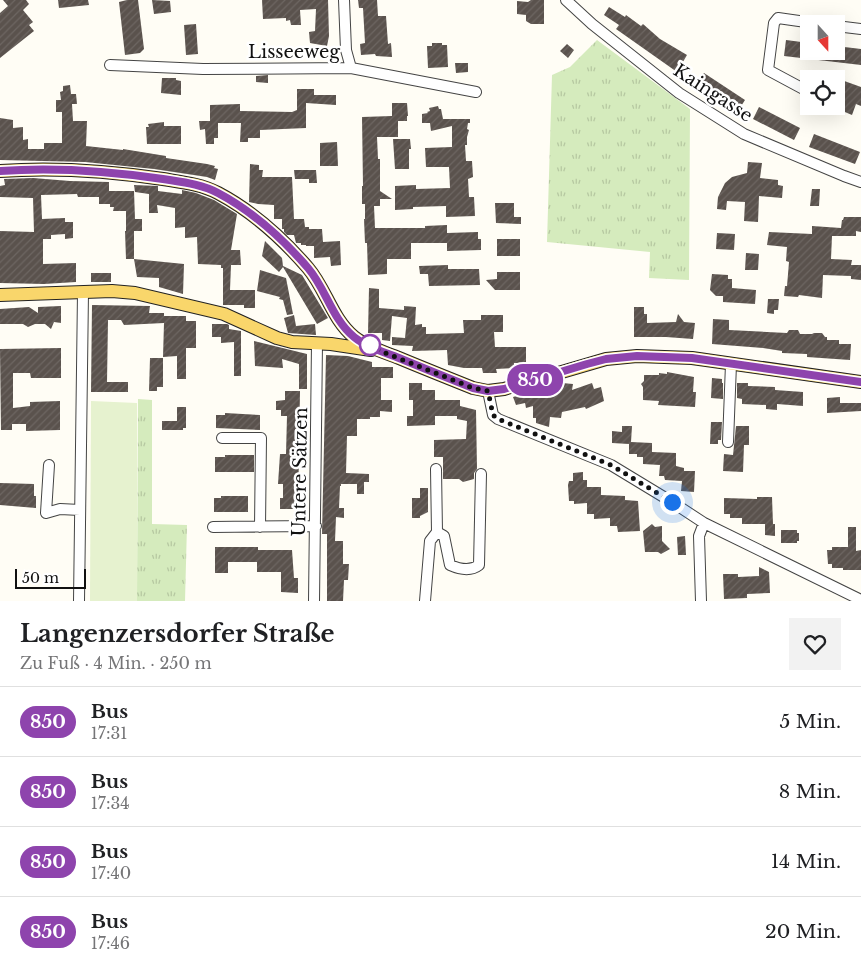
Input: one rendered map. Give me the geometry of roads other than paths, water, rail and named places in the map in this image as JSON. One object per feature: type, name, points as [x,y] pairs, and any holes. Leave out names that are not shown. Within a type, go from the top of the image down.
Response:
[{"type":"main road","points":[[0,171],[50,170],[113,173],[188,183],[217,192],[254,216],[308,268],[342,325],[356,338],[383,352],[473,388],[488,391],[504,389],[587,364],[621,357],[674,357],[861,382]]},
{"type":"main road","points":[[0,295],[130,292],[224,314],[284,340],[299,343],[332,344],[383,352]]},
{"type":"main road","points":[[332,344],[338,336],[342,325]]},
{"type":"street","points":[[344,0],[346,50],[351,68]]},
{"type":"street","name":"Kaingasse","points":[[566,0],[592,24],[680,93],[736,129],[861,182]]},
{"type":"street","points":[[800,21],[778,18],[774,24],[768,70],[800,87]]},
{"type":"street","points":[[845,27],[861,29]]},
{"type":"street","name":"Lisseeweg","points":[[110,65],[204,69],[351,68],[476,92]]},
{"type":"street","points":[[79,601],[83,292]]},
{"type":"street","name":"Untere Sätzen","points":[[314,601],[317,343]]},
{"type":"street","points":[[728,442],[731,364]]},
{"type":"street","points":[[488,391],[493,415],[498,419],[611,465],[704,523],[861,600]]},
{"type":"street","points":[[222,438],[261,438],[260,526]]},
{"type":"street","points":[[48,465],[46,513],[60,509],[80,510]]},
{"type":"street","points":[[425,601],[430,540],[437,532],[436,469]]},
{"type":"street","points":[[437,532],[444,536],[450,565],[460,569],[473,568],[479,565],[481,474]]},
{"type":"street","points":[[702,601],[699,536],[704,523]]},
{"type":"street","points":[[213,527],[316,526]]}]
